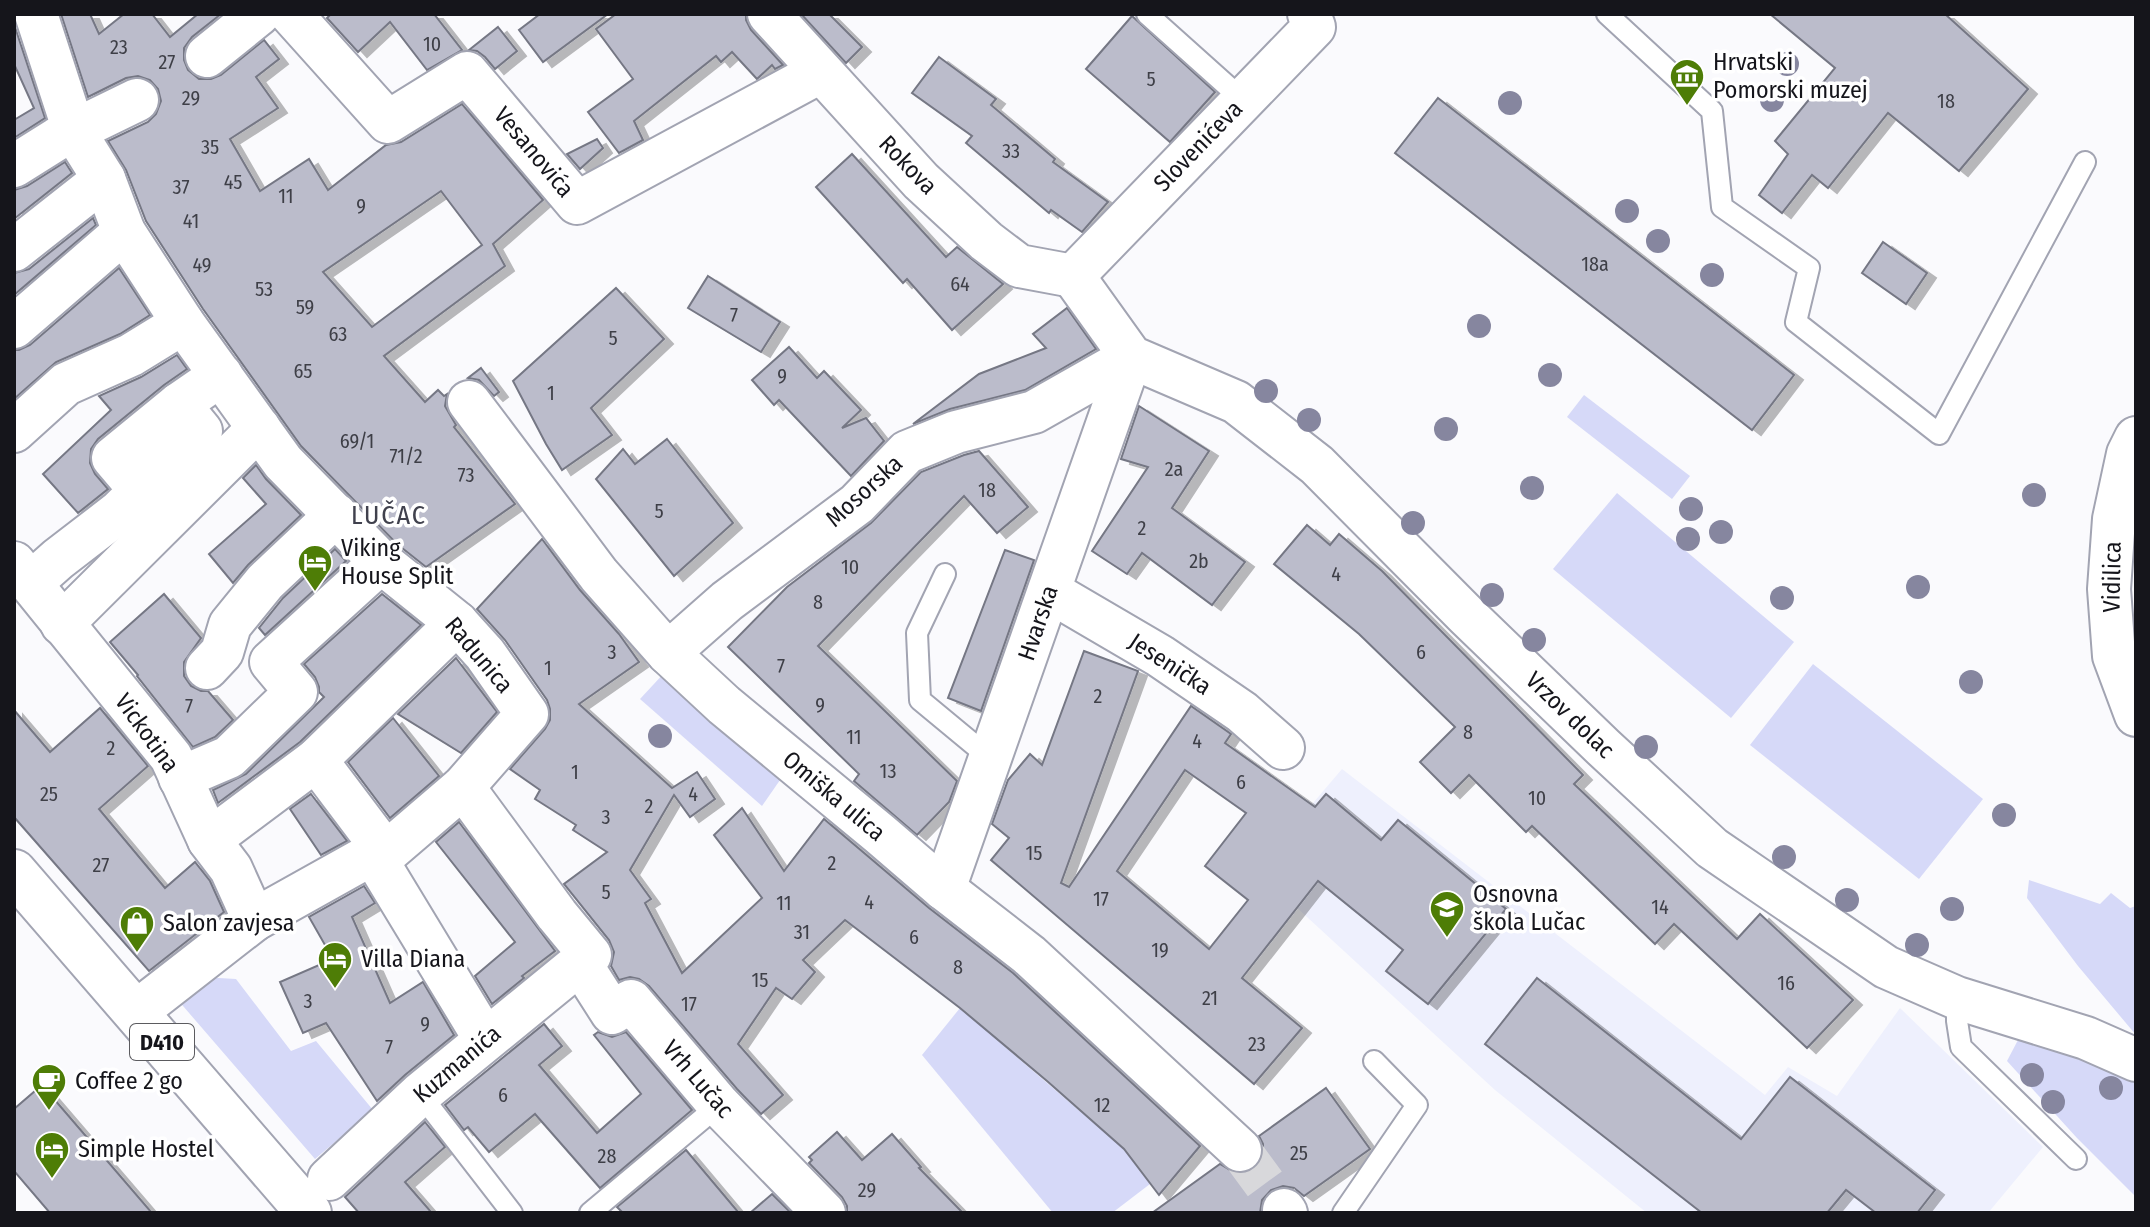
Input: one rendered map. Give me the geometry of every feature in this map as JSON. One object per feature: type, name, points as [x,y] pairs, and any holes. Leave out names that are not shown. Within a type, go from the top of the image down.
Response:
[{"type":"main road","name":"D410","points":[[14,872],[136,1012],[319,1196]]},
{"type":"street","points":[[207,56],[259,14]]},
{"type":"street","name":"Vesanovića","points":[[291,14],[388,122],[467,73],[577,203],[820,72]]},
{"type":"street","name":"Rokova","points":[[769,14],[921,181],[986,241],[1019,266],[1073,276]]},
{"type":"street","name":"Slovenićeva","points":[[1073,276],[1314,27],[1309,14]]},
{"type":"street","name":"Radunica","points":[[31,35],[74,131],[104,179],[124,232],[183,323],[283,462],[381,562],[457,623],[485,654],[527,714],[463,787]]},
{"type":"street","points":[[14,166],[57,139],[137,100]]},
{"type":"street","points":[[14,250],[104,179]]},
{"type":"street","points":[[14,327],[124,232]]},
{"type":"street","points":[[1073,276],[1131,357]]},
{"type":"street","points":[[14,431],[66,384],[131,355],[183,323]]},
{"type":"street","name":"Hvarska","points":[[944,889],[1131,357]]},
{"type":"street","name":"Mosorska","points":[[668,653],[727,601],[857,504],[907,452],[956,432],[1034,412],[1131,357]]},
{"type":"street","name":"Vrzov dolac","points":[[1131,357],[1236,402],[1317,465],[1478,627],[1712,848],[1886,967],[1957,998],[2086,1038],[2136,1060]]},
{"type":"street","points":[[22,573],[58,559],[141,491],[201,431],[179,404],[221,375]]},
{"type":"street","name":"Omiška ulica","points":[[469,402],[599,575],[668,653],[724,705],[944,889],[1029,955],[1240,1150]]},
{"type":"street","points":[[62,624],[259,428]]},
{"type":"street","name":"Vidilica","points":[[2136,438],[2128,454],[2114,519],[2109,589],[2114,656],[2136,715]]},
{"type":"street","points":[[207,668],[222,652],[230,625],[265,582],[336,515]]},
{"type":"street","points":[[180,778],[229,757],[296,692],[271,662],[381,562]]},
{"type":"street","name":"Vickotina","points":[[22,573],[171,757],[209,840],[231,869],[254,920]]},
{"type":"street","name":"Jesenička","points":[[1049,591],[1160,656],[1242,712],[1283,748]]},
{"type":"street","points":[[209,840],[316,760],[457,623]]},
{"type":"street","points":[[316,760],[380,855],[485,1039]]},
{"type":"street","points":[[136,1012],[254,920],[365,858],[380,855],[463,787]]},
{"type":"street","name":"Vrh Lučac","points":[[463,787],[557,915],[585,959],[612,1013],[631,1001],[719,1105],[824,1213]]},
{"type":"street","name":"Kuzmanića","points":[[319,1196],[420,1094],[585,959]]},
{"type":"lane","points":[[1147,14],[1243,100]]},
{"type":"lane","points":[[1607,14],[1712,111],[1722,207],[1809,268],[1796,322],[1939,434],[2085,162]]},
{"type":"lane","points":[[945,574],[917,633],[920,700],[990,758]]},
{"type":"lane","points":[[1957,998],[1961,1047],[2076,1159]]},
{"type":"lane","points":[[1343,1213],[1417,1105],[1374,1061]]},
{"type":"lane","points":[[420,1094],[512,1213]]},
{"type":"lane","points":[[590,1213],[719,1105]]},
{"type":"shaded area","points":[[1584,395],[1690,476],[1672,499],[1567,417]]},
{"type":"shaded area","points":[[1617,493],[1794,642],[1731,718],[1553,569]]},
{"type":"shaded area","points":[[1813,664],[1983,799],[1919,879],[1750,745]]},
{"type":"shaded area","points":[[666,671],[787,770],[762,806],[640,699]]},
{"type":"shaded area","name":"Osnovna škola Lučac","points":[[1342,769],[1765,1095],[1788,1067],[1837,1096],[1900,1008],[2043,1147],[1988,1213],[1647,1213],[1495,1090],[1256,870]]},
{"type":"shaded area","points":[[2029,880],[2100,904],[2111,893],[2130,908],[2136,906],[2136,1035],[2078,966],[2027,898]]},
{"type":"shaded area","points":[[202,977],[236,979],[291,1051],[316,1041],[373,1110],[315,1159],[177,999]]},
{"type":"shaded area","points":[[960,1008],[1124,1149],[1150,1184],[1112,1213],[1053,1213],[922,1055]]},
{"type":"shaded area","points":[[2018,1040],[2136,1075],[2136,1197],[2007,1061]]},
{"type":"building","points":[[61,14],[90,14],[99,34],[124,14],[152,14],[170,37],[198,14],[221,14],[192,37],[184,48],[188,70],[199,79],[221,75],[264,40],[279,59],[256,77],[278,108],[230,139],[260,191],[309,159],[328,190],[386,145],[401,142],[462,104],[543,200],[493,244],[505,266],[384,356],[425,402],[438,390],[444,396],[447,394],[445,406],[456,425],[454,427],[515,504],[426,567],[397,544],[301,446],[203,309],[146,221],[126,170],[108,141],[148,122],[156,114],[161,101],[158,89],[150,80],[138,76],[126,78],[88,97]],"holes":[[[441,191],[482,245],[372,327],[323,272]]]},
{"type":"building","points":[[331,14],[434,14],[462,50],[427,70],[390,22],[358,52],[327,18]]},
{"type":"building","points":[[540,14],[608,14],[543,62],[519,30]]},
{"type":"building","points":[[616,14],[746,14],[751,30],[783,65],[775,69],[772,65],[757,79],[732,52],[721,62],[716,56],[634,121],[643,140],[619,153],[588,112],[633,79],[596,29]]},
{"type":"building","points":[[801,14],[829,14],[862,47],[846,63]]},
{"type":"building","points":[[1770,14],[1945,14],[2028,89],[1959,171],[1888,113],[1828,188],[1812,175],[1782,213],[1759,195],[1788,154],[1775,141],[1835,68]]},
{"type":"building","points":[[1132,16],[1215,92],[1170,142],[1086,69]]},
{"type":"building","points":[[14,24],[45,118],[14,138],[14,120],[34,108],[14,64]]},
{"type":"building","points":[[498,27],[517,51],[495,69],[477,51],[469,50]]},
{"type":"building","points":[[939,57],[996,99],[991,105],[1055,159],[1053,162],[1108,202],[1082,232],[1051,210],[1049,213],[966,143],[972,136],[912,93]]},
{"type":"building","points":[[1438,98],[1794,375],[1752,430],[1395,153]]},
{"type":"building","points":[[597,139],[603,148],[580,169],[567,154]]},
{"type":"building","points":[[852,154],[946,257],[957,247],[1003,284],[952,330],[907,279],[903,283],[816,187]]},
{"type":"building","points":[[65,162],[72,173],[14,219],[14,190],[27,186]]},
{"type":"building","points":[[93,218],[96,225],[14,295],[14,273],[29,269]]},
{"type":"building","points":[[1883,242],[1927,273],[1906,304],[1862,273]]},
{"type":"building","points":[[119,268],[150,315],[120,334],[56,362],[14,399],[14,350],[30,345]]},
{"type":"building","points":[[708,276],[780,322],[761,352],[688,308]]},
{"type":"building","points":[[616,288],[664,339],[591,408],[612,435],[562,470],[513,381]]},
{"type":"building","points":[[1067,308],[1096,349],[1025,390],[950,409],[913,424],[979,374],[1046,348],[1033,334]]},
{"type":"building","points":[[789,347],[817,378],[824,371],[861,410],[842,428],[866,418],[884,441],[851,476],[779,400],[774,405],[752,380]]},
{"type":"building","points":[[177,355],[187,369],[98,439],[91,449],[90,463],[108,489],[78,513],[43,474],[111,410],[99,396],[141,377]]},
{"type":"building","points":[[481,368],[499,392],[494,396],[479,380],[468,378]]},
{"type":"building","points":[[1139,406],[1209,451],[1172,508],[1245,562],[1212,605],[1142,553],[1127,574],[1092,551],[1148,467],[1121,459]]},
{"type":"building","points":[[667,439],[733,523],[674,576],[596,479],[623,449],[635,464]]},
{"type":"building","points":[[979,451],[1028,507],[997,533],[964,496],[818,646],[957,781],[949,802],[917,835],[854,781],[859,774],[728,647],[787,587],[871,523],[921,472]]},
{"type":"building","points":[[256,465],[301,515],[233,583],[209,554],[266,504],[243,478]]},
{"type":"building","points":[[1307,525],[1330,545],[1339,534],[1382,571],[1583,775],[1574,784],[1737,939],[1760,914],[1853,1000],[1807,1048],[1674,924],[1655,944],[1532,826],[1526,832],[1469,775],[1451,793],[1420,762],[1455,727],[1359,634],[1274,564]]},
{"type":"building","points":[[542,539],[639,662],[579,704],[672,788],[697,772],[715,799],[690,817],[674,795],[630,870],[651,899],[645,903],[682,973],[762,898],[714,835],[742,808],[784,871],[824,819],[929,908],[1013,973],[1200,1146],[1159,1195],[1124,1149],[1047,1081],[960,1008],[845,920],[803,960],[815,972],[792,999],[776,988],[738,1044],[783,1095],[761,1114],[649,986],[630,977],[619,980],[611,966],[614,952],[609,940],[564,884],[607,852],[573,830],[576,825],[535,799],[540,790],[510,769],[545,729],[550,720],[550,709],[547,700],[505,640],[477,609]]},
{"type":"building","points":[[335,549],[346,561],[265,635],[259,628],[283,598]]},
{"type":"building","points":[[1005,550],[1034,560],[981,711],[948,698]]},
{"type":"building","points":[[164,594],[201,638],[184,662],[184,676],[191,686],[208,691],[233,720],[215,737],[193,747],[110,642]]},
{"type":"building","points":[[382,594],[421,625],[300,742],[218,803],[213,790],[246,774],[324,697],[319,692],[315,677],[304,664]]},
{"type":"building","points":[[1084,651],[1138,671],[1061,883],[1069,887],[1191,706],[1231,734],[1225,743],[1315,807],[1326,794],[1381,840],[1398,820],[1506,909],[1428,1004],[1386,971],[1403,950],[1318,881],[1242,978],[1302,1028],[1254,1084],[991,860],[1009,838],[992,824],[1008,780],[1030,754],[1042,765]],"holes":[[[1185,770],[1246,813],[1205,866],[1248,900],[1209,949],[1117,871]]]},
{"type":"building","points":[[456,658],[497,712],[461,753],[398,714]]},
{"type":"building","points":[[100,708],[148,766],[99,809],[165,888],[195,862],[210,881],[224,912],[149,971],[14,817],[14,710],[50,752]]},
{"type":"building","points":[[393,718],[439,776],[390,818],[348,762]]},
{"type":"building","points":[[311,794],[347,841],[321,855],[290,809]]},
{"type":"building","points":[[459,822],[555,951],[492,1004],[475,976],[515,942],[436,842]]},
{"type":"building","points":[[364,886],[375,903],[352,917],[390,1003],[423,982],[454,1035],[377,1101],[326,1023],[303,1033],[280,982],[333,959],[309,917]]},
{"type":"building","points":[[1537,978],[1741,1139],[1790,1077],[1935,1190],[1917,1213],[1876,1213],[1846,1190],[1827,1213],[1702,1213],[1485,1044]]},
{"type":"building","points":[[544,1024],[562,1046],[539,1065],[597,1133],[641,1094],[594,1035],[598,1032],[612,1037],[626,1032],[692,1110],[600,1188],[535,1114],[489,1152],[468,1127],[464,1130],[445,1105]]},
{"type":"building","points":[[42,1085],[152,1213],[50,1213],[14,1171],[14,1109]]},
{"type":"building","points":[[1326,1088],[1370,1149],[1304,1196],[1294,1188],[1283,1186],[1271,1190],[1262,1200],[1260,1213],[1152,1213],[1220,1164],[1235,1173],[1248,1173],[1257,1167],[1263,1155],[1259,1136]]},
{"type":"building","points":[[425,1122],[445,1147],[405,1182],[432,1213],[359,1213],[345,1197]]},
{"type":"building","points":[[837,1132],[862,1160],[892,1134],[919,1168],[963,1213],[847,1213],[842,1197],[809,1163],[812,1160],[809,1157]]},
{"type":"building","points":[[686,1150],[739,1213],[623,1213],[617,1207]]},
{"type":"building","points":[[772,1194],[791,1213],[750,1213]]},
{"type":"tunnel","points":[[1240,1150],[1284,1210]]},
{"type":"place","name":"Hrvatski Pomorski muzej","points":[[1687,107]]},
{"type":"place","name":"Viking House Split","points":[[315,593]]},
{"type":"place","name":"Osnovna škola Lučac","points":[[1447,939]]},
{"type":"place","name":"Salon zavjesa","points":[[137,954]]},
{"type":"place","name":"Villa Diana","points":[[335,990]]},
{"type":"place","name":"Coffee 2 go","points":[[49,1112]]},
{"type":"place","name":"Simple Hostel","points":[[52,1180]]},
{"type":"district","name":"LUČAC","points":[[389,515]]}]
